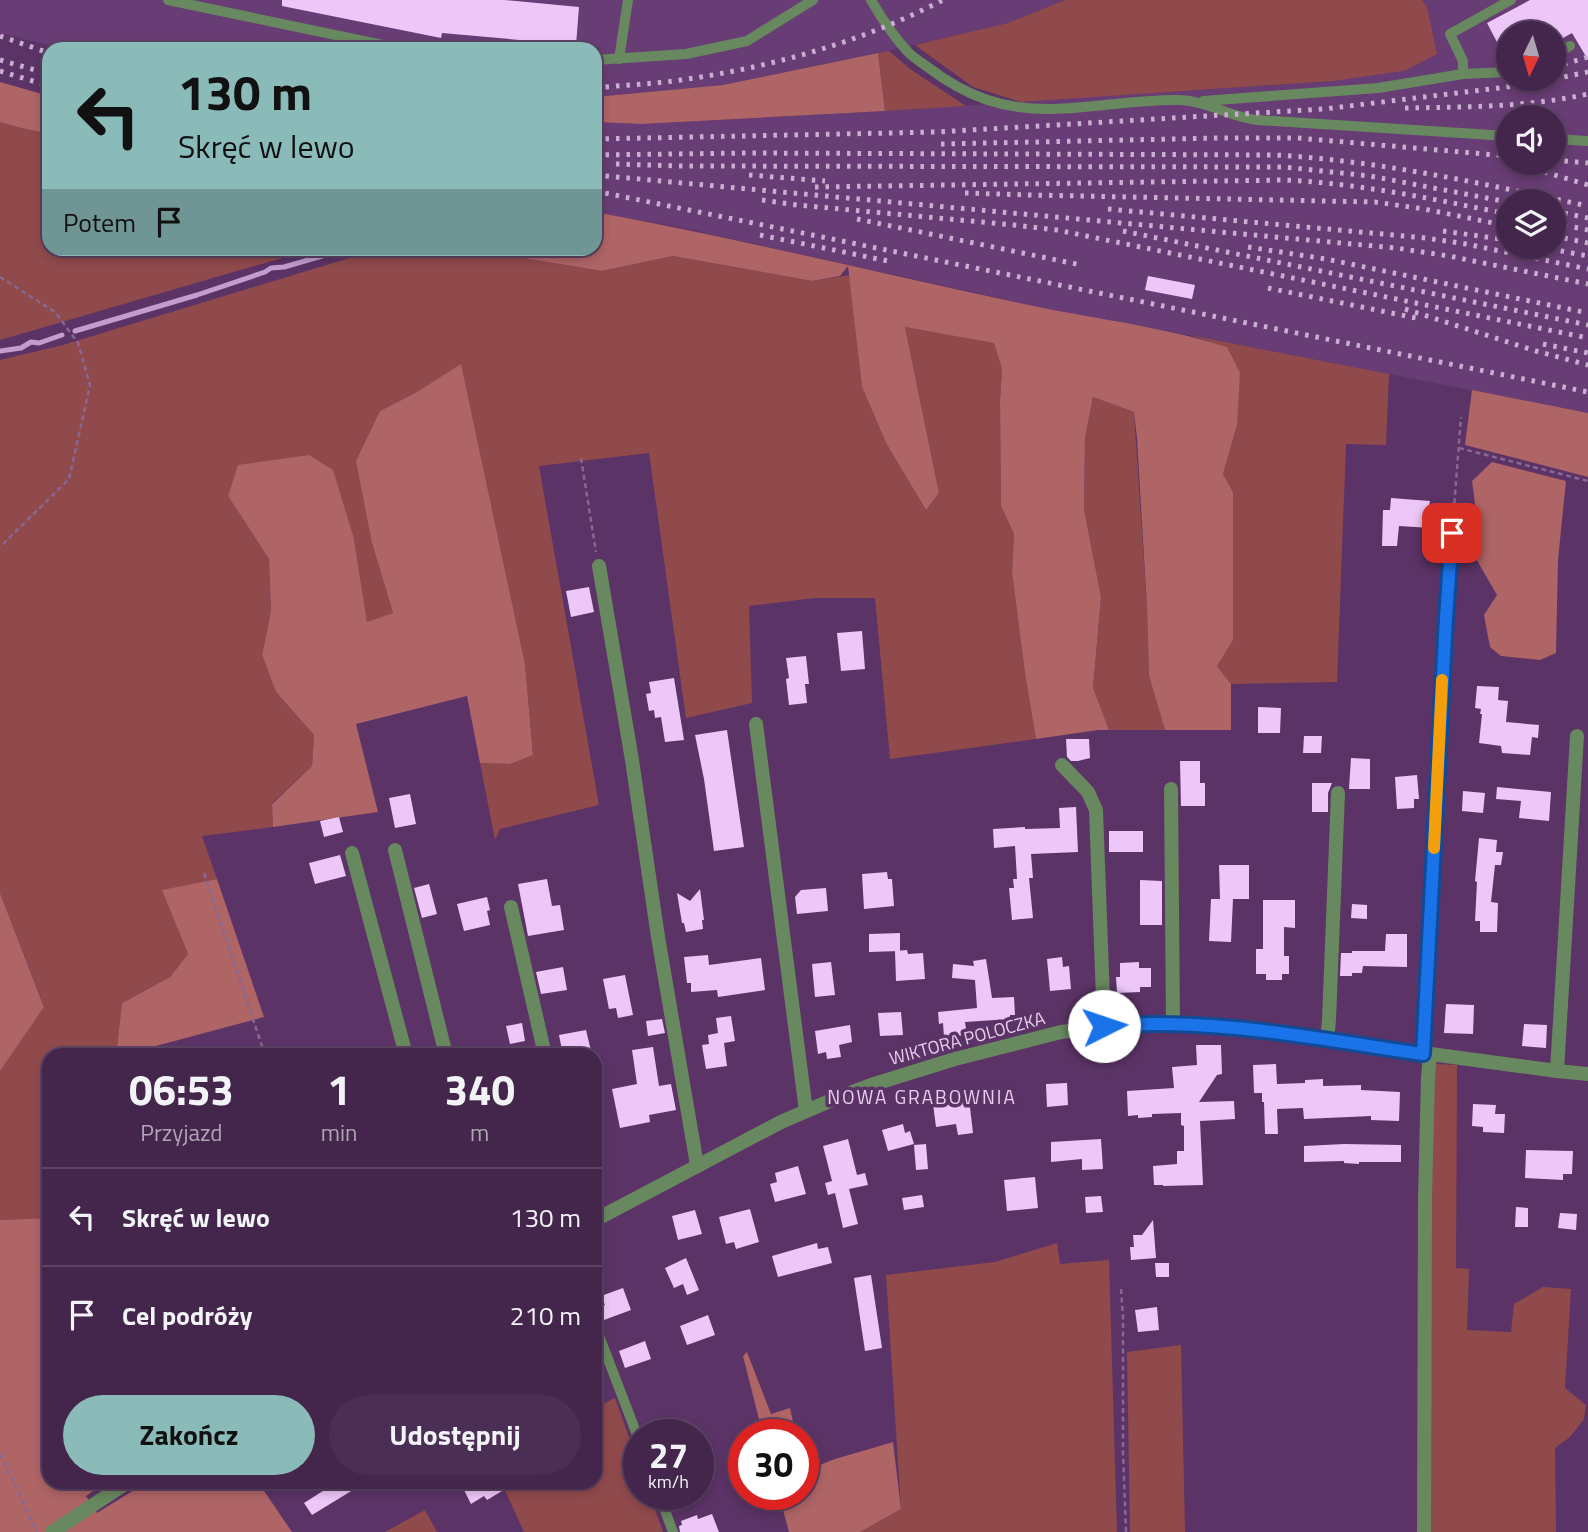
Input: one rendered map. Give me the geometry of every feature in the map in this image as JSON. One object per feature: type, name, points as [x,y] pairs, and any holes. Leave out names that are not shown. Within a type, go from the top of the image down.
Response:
[{"type":"street","points":[[1424,1532],[1427,1054],[1452,533]]},
{"type":"street","points":[[598,566],[697,1165]]},
{"type":"street","points":[[756,724],[806,1111]]},
{"type":"street","points":[[1557,1071],[1577,736]]},
{"type":"street","points":[[1062,765],[1088,792],[1096,810],[1104,1026]]},
{"type":"street","points":[[1171,789],[1173,1024]]},
{"type":"street","points":[[1327,1041],[1338,793]]},
{"type":"street","points":[[396,850],[444,1048]]},
{"type":"street","points":[[352,853],[404,1048]]},
{"type":"street","points":[[511,907],[543,1048]]},
{"type":"street","name":"WIKTORA POLOCZKA","points":[[602,1216],[781,1122],[872,1085],[955,1059],[1040,1037],[1104,1026],[1215,1026],[1588,1074]]},
{"type":"street","points":[[52,1532],[117,1489]]},
{"type":"lane","points":[[168,0],[369,42]]},
{"type":"lane","points":[[619,59],[628,0]]},
{"type":"lane","points":[[602,60],[686,54],[747,41],[813,0]]},
{"type":"lane","points":[[871,0],[886,26],[910,54],[948,83],[982,100],[1018,107],[1051,109],[1164,100],[1195,102],[1378,88],[1463,74],[1496,73]]},
{"type":"lane","points":[[1463,74],[1463,61],[1450,34],[1511,0]]},
{"type":"lane","points":[[1566,48],[1570,46]]},
{"type":"lane","points":[[1195,102],[1227,114],[1257,120],[1496,135]]},
{"type":"lane","points":[[1566,140],[1588,141]]},
{"type":"lane","points":[[602,1343],[631,1419]]},
{"type":"lane","points":[[665,1510],[673,1532]]},
{"type":"path","points":[[0,277],[54,312],[78,343],[90,385],[69,479],[0,547]]},
{"type":"path","points":[[1452,533],[1461,417]]},
{"type":"path","points":[[1459,448],[1588,481]]},
{"type":"path","points":[[581,458],[598,566]]},
{"type":"path","points":[[204,873],[263,1048]]},
{"type":"path","points":[[1121,1289],[1125,1532]]},
{"type":"path","points":[[0,1454],[37,1532]]},
{"type":"shaded area","points":[[0,0],[1065,0],[1008,23],[723,85],[602,96],[602,42],[42,44],[0,33]]},
{"type":"shaded area","points":[[1065,0],[1422,0],[1427,7],[1437,54],[1404,71],[1333,81],[1021,102],[973,87],[915,45],[1008,23]]},
{"type":"shaded area","points":[[1422,0],[1588,0],[1588,413],[1066,313],[679,227],[602,213],[602,122],[643,124],[885,111],[1333,81],[1404,71],[1437,54],[1427,7]]},
{"type":"shaded area","points":[[889,51],[910,69],[966,106],[885,111],[878,53]]},
{"type":"shaded area","points":[[878,53],[885,111],[642,124],[602,122],[602,96],[723,85]]},
{"type":"shaded area","points":[[0,82],[42,94],[42,132],[0,122]]},
{"type":"shaded area","points":[[0,122],[42,132],[42,256],[289,256],[0,340]]},
{"type":"shaded area","points":[[602,213],[753,244],[1041,308],[1148,327],[1227,347],[1240,373],[1237,425],[1223,474],[1233,492],[1233,640],[1217,666],[1231,684],[1231,730],[1165,730],[1149,676],[1134,412],[1093,397],[1085,438],[1084,509],[1101,597],[1093,688],[1109,730],[1036,739],[1012,572],[1014,534],[1001,506],[1002,369],[994,343],[905,327],[939,493],[926,510],[886,443],[862,387],[848,266],[840,276],[812,281],[673,256],[602,271],[511,256],[602,256]]},
{"type":"shaded area","points":[[356,256],[511,256],[602,271],[673,256],[812,281],[850,275],[862,387],[886,443],[926,510],[939,493],[905,327],[994,342],[1002,369],[1001,506],[1014,534],[1012,572],[1036,739],[890,759],[875,598],[815,598],[749,606],[752,703],[686,718],[649,453],[539,466],[599,805],[500,829],[495,840],[480,763],[510,764],[533,754],[525,664],[461,365],[380,411],[372,543],[393,613],[367,623],[354,539],[228,496],[269,559],[271,611],[262,655],[276,692],[314,735],[312,766],[272,803],[273,827],[202,836],[217,879],[163,891],[188,954],[170,977],[122,1003],[117,1048],[42,1048],[42,1218],[0,1220],[0,1071],[44,1006],[0,893],[0,360],[63,345]]},
{"type":"shaded area","points":[[1189,335],[1389,374],[1386,445],[1346,444],[1337,682],[1231,684],[1217,666],[1233,639],[1233,492],[1223,474],[1237,425],[1227,347]]},
{"type":"shaded area","points":[[461,364],[525,664],[533,755],[510,764],[480,763],[467,696],[356,724],[378,812],[273,827],[272,804],[312,766],[314,735],[276,692],[262,655],[271,611],[269,559],[228,496],[238,465],[309,455],[333,470],[354,539],[367,622],[393,613],[372,543],[356,461],[380,411],[417,392]]},
{"type":"shaded area","points":[[1472,390],[1588,413],[1588,477],[1465,445]]},
{"type":"shaded area","points":[[1093,397],[1134,412],[1149,676],[1165,730],[1109,730],[1093,689],[1101,597],[1084,509],[1085,438]]},
{"type":"shaded area","points":[[1492,462],[1566,481],[1558,560],[1556,653],[1540,660],[1501,656],[1490,647],[1484,615],[1497,595],[1475,557],[1478,526],[1472,481]]},
{"type":"shaded area","points":[[217,879],[264,1017],[148,1048],[117,1048],[122,1003],[170,977],[188,954],[162,890]]},
{"type":"shaded area","points":[[0,893],[44,1007],[0,1071]]},
{"type":"shaded area","points":[[1435,1064],[1457,1065],[1456,1268],[1469,1269],[1467,1330],[1511,1332],[1514,1304],[1543,1287],[1571,1289],[1565,1388],[1586,1405],[1584,1419],[1570,1437],[1555,1448],[1556,1532],[1428,1532],[1431,1086]]},
{"type":"shaded area","points":[[42,1218],[42,1489],[96,1489],[86,1496],[97,1513],[136,1489],[263,1489],[292,1532],[0,1532],[0,1220]]},
{"type":"shaded area","points":[[1057,1243],[1060,1264],[1109,1260],[1117,1532],[860,1532],[901,1509],[886,1275],[995,1262]]},
{"type":"shaded area","points":[[1181,1345],[1185,1532],[1130,1532],[1127,1352]]},
{"type":"shaded area","points":[[747,1352],[771,1414],[790,1408],[792,1419],[759,1419],[743,1356]]},
{"type":"shaded area","points":[[615,1398],[623,1420],[623,1510],[655,1510],[663,1532],[524,1532],[504,1489],[602,1489],[602,1404]]},
{"type":"shaded area","points":[[893,1442],[901,1509],[860,1532],[789,1532],[783,1510],[819,1510],[819,1465]]},
{"type":"shaded area","points":[[425,1510],[437,1532],[385,1532]]},
{"type":"building","points":[[282,0],[504,0],[579,7],[576,42],[542,42],[442,33],[441,38],[282,6]]},
{"type":"building","points":[[1530,0],[1588,0],[1588,60],[1572,33],[1566,36],[1566,21],[1496,21],[1496,40],[1487,23]]},
{"type":"building","points":[[1148,276],[1195,285],[1192,299],[1145,290]]},
{"type":"building","points":[[1391,498],[1430,501],[1429,506],[1433,507],[1431,528],[1399,526],[1397,546],[1382,546],[1383,510],[1390,510]]},
{"type":"building","points":[[589,587],[594,612],[571,617],[566,591]]},
{"type":"building","points":[[862,631],[865,669],[841,671],[837,633]]},
{"type":"building","points":[[806,656],[809,684],[805,684],[807,703],[789,705],[786,658]]},
{"type":"building","points":[[674,678],[684,740],[665,742],[661,717],[655,718],[654,710],[649,711],[646,694],[651,693],[649,682]]},
{"type":"building","points":[[1477,686],[1499,687],[1498,700],[1508,701],[1506,722],[1539,725],[1538,738],[1532,737],[1530,755],[1502,753],[1501,746],[1479,743],[1482,714],[1481,709],[1475,708]]},
{"type":"building","points":[[1258,707],[1281,708],[1280,733],[1258,733]]},
{"type":"building","points":[[727,730],[744,847],[714,851],[695,735]]},
{"type":"building","points":[[1304,736],[1322,736],[1321,753],[1303,753]]},
{"type":"building","points":[[1066,739],[1089,739],[1090,758],[1071,761],[1067,757]]},
{"type":"building","points":[[1351,758],[1370,759],[1370,789],[1349,789]]},
{"type":"building","points":[[1180,761],[1200,761],[1200,783],[1205,783],[1205,806],[1181,806]]},
{"type":"building","points":[[1417,775],[1419,799],[1414,799],[1414,808],[1397,809],[1395,777]]},
{"type":"building","points":[[1312,783],[1332,783],[1328,793],[1328,812],[1312,812]]},
{"type":"building","points":[[1497,787],[1551,792],[1549,821],[1519,818],[1521,801],[1496,799]]},
{"type":"building","points":[[1463,791],[1485,793],[1483,813],[1462,811]]},
{"type":"building","points":[[410,794],[416,824],[395,828],[389,798]]},
{"type":"building","points":[[1076,807],[1078,852],[1031,854],[1033,878],[1029,878],[1033,918],[1012,920],[1009,888],[1014,888],[1013,879],[1017,879],[1015,846],[994,848],[993,829],[1060,828],[1059,808]]},
{"type":"building","points":[[339,817],[343,832],[324,837],[320,821]]},
{"type":"building","points":[[1109,831],[1143,831],[1143,852],[1109,852]]},
{"type":"building","points":[[1479,838],[1497,840],[1496,852],[1503,852],[1501,865],[1495,865],[1491,902],[1498,903],[1497,932],[1480,932],[1480,921],[1475,921]]},
{"type":"building","points":[[340,855],[346,876],[315,884],[309,863]]},
{"type":"building","points":[[1219,865],[1249,865],[1249,899],[1233,899],[1231,942],[1209,941],[1211,899],[1220,899]]},
{"type":"building","points":[[887,872],[888,879],[892,879],[894,906],[864,909],[862,874]]},
{"type":"building","points":[[547,879],[552,906],[560,905],[564,930],[528,936],[518,884]]},
{"type":"building","points":[[1140,880],[1162,881],[1162,925],[1140,925]]},
{"type":"building","points":[[429,884],[437,914],[422,918],[414,888]]},
{"type":"building","points":[[826,888],[828,911],[797,914],[795,897],[801,890]]},
{"type":"building","points":[[700,889],[703,929],[686,932],[677,893],[690,901]]},
{"type":"building","points":[[487,897],[490,925],[464,931],[457,904]]},
{"type":"building","points":[[1263,900],[1295,900],[1295,928],[1284,927],[1284,956],[1289,956],[1289,974],[1282,974],[1282,980],[1266,980],[1266,974],[1256,974],[1256,949],[1263,949]]},
{"type":"building","points":[[1352,904],[1367,905],[1367,919],[1351,918]]},
{"type":"building","points":[[900,933],[900,951],[869,952],[869,934]]},
{"type":"building","points":[[1386,934],[1407,934],[1407,967],[1363,966],[1362,973],[1340,976],[1341,953],[1385,951]]},
{"type":"building","points":[[907,950],[908,954],[923,953],[925,979],[896,981],[895,951]]},
{"type":"building","points":[[708,955],[709,965],[761,958],[765,990],[718,997],[717,990],[691,992],[691,983],[687,983],[684,957]]},
{"type":"building","points":[[1062,957],[1063,967],[1069,966],[1071,989],[1050,991],[1047,959]]},
{"type":"building","points":[[986,959],[992,998],[1014,997],[1015,1015],[1010,1015],[1010,1019],[965,1022],[967,1035],[944,1037],[943,1023],[939,1024],[938,1012],[977,1008],[975,980],[952,978],[953,964],[974,966],[973,961]]},
{"type":"building","points":[[831,962],[835,995],[815,997],[812,964]]},
{"type":"building","points":[[1139,962],[1139,968],[1151,968],[1151,987],[1140,987],[1140,992],[1117,993],[1116,977],[1120,977],[1120,963]]},
{"type":"building","points":[[563,967],[567,990],[541,994],[536,972]]},
{"type":"building","points":[[625,975],[633,1015],[618,1018],[616,1008],[609,1009],[603,979]]},
{"type":"building","points":[[1446,1004],[1474,1005],[1473,1034],[1444,1033]]},
{"type":"building","points":[[901,1012],[903,1035],[880,1036],[878,1013]]},
{"type":"building","points":[[731,1016],[735,1041],[724,1043],[727,1066],[706,1069],[702,1045],[709,1044],[708,1035],[718,1033],[716,1018]]},
{"type":"building","points":[[662,1019],[665,1033],[648,1036],[646,1021]]},
{"type":"building","points":[[522,1023],[525,1041],[510,1044],[506,1026]]},
{"type":"building","points":[[1524,1024],[1547,1025],[1546,1048],[1522,1046]]},
{"type":"building","points":[[850,1025],[852,1042],[839,1045],[841,1057],[827,1059],[826,1052],[818,1054],[815,1031]]},
{"type":"building","points":[[586,1030],[590,1048],[562,1048],[559,1035]]},
{"type":"building","points":[[1196,1045],[1221,1045],[1222,1074],[1217,1075],[1199,1102],[1234,1101],[1235,1119],[1200,1121],[1203,1185],[1154,1185],[1153,1166],[1177,1164],[1177,1151],[1184,1151],[1181,1113],[1152,1114],[1152,1117],[1138,1118],[1138,1115],[1128,1116],[1127,1091],[1174,1088],[1172,1067],[1197,1065]]},
{"type":"building","points":[[653,1047],[659,1086],[671,1084],[676,1110],[649,1115],[650,1122],[620,1128],[612,1089],[637,1084],[632,1050]]},
{"type":"building","points":[[1276,1064],[1277,1084],[1323,1079],[1323,1086],[1361,1085],[1361,1090],[1400,1092],[1399,1121],[1371,1120],[1371,1116],[1304,1119],[1303,1108],[1277,1109],[1278,1134],[1265,1134],[1264,1102],[1262,1093],[1254,1093],[1253,1065]]},
{"type":"building","points":[[1067,1083],[1068,1105],[1047,1107],[1046,1084]]},
{"type":"building","points":[[969,1099],[973,1133],[958,1135],[956,1124],[936,1127],[933,1104]]},
{"type":"building","points":[[1473,1104],[1496,1105],[1495,1114],[1505,1114],[1504,1133],[1483,1132],[1483,1127],[1472,1126]]},
{"type":"building","points":[[903,1124],[905,1133],[910,1131],[914,1144],[888,1151],[882,1130]]},
{"type":"building","points":[[848,1139],[857,1175],[865,1173],[868,1185],[849,1189],[858,1224],[843,1228],[835,1193],[828,1195],[825,1183],[832,1181],[823,1146]]},
{"type":"building","points":[[1101,1139],[1103,1169],[1082,1170],[1082,1159],[1051,1162],[1051,1142]]},
{"type":"building","points":[[926,1144],[928,1169],[916,1170],[914,1145]]},
{"type":"building","points":[[1401,1145],[1401,1162],[1304,1162],[1304,1146]]},
{"type":"building","points":[[1526,1150],[1573,1151],[1572,1174],[1563,1174],[1563,1180],[1525,1178]]},
{"type":"building","points":[[798,1166],[806,1194],[775,1202],[770,1184],[777,1182],[775,1173]]},
{"type":"building","points":[[1035,1177],[1038,1208],[1007,1211],[1004,1180]]},
{"type":"building","points":[[922,1195],[924,1207],[904,1210],[902,1198]]},
{"type":"building","points":[[1101,1196],[1103,1212],[1086,1213],[1085,1197]]},
{"type":"building","points":[[1516,1207],[1528,1208],[1528,1227],[1515,1227]]},
{"type":"building","points":[[750,1209],[759,1242],[736,1249],[734,1242],[726,1244],[719,1217]]},
{"type":"building","points":[[695,1210],[702,1234],[678,1240],[672,1216]]},
{"type":"building","points":[[1560,1213],[1577,1214],[1576,1230],[1558,1228]]},
{"type":"building","points":[[1153,1220],[1156,1258],[1131,1260],[1133,1235],[1142,1235]]},
{"type":"building","points":[[817,1243],[818,1249],[828,1247],[832,1263],[778,1277],[772,1256]]},
{"type":"building","points":[[686,1258],[699,1290],[687,1295],[683,1284],[674,1288],[665,1268]]},
{"type":"building","points":[[1155,1263],[1169,1263],[1169,1277],[1156,1277]]},
{"type":"building","points":[[871,1275],[882,1348],[865,1351],[854,1278]]},
{"type":"building","points":[[623,1288],[631,1310],[604,1320],[602,1306],[605,1305],[602,1296]]},
{"type":"building","points":[[1157,1307],[1159,1330],[1138,1332],[1135,1310]]},
{"type":"building","points":[[708,1315],[715,1335],[687,1345],[680,1326]]},
{"type":"building","points":[[645,1341],[651,1359],[625,1368],[619,1351]]},
{"type":"building","points":[[326,1489],[355,1489],[312,1515],[304,1503]]},
{"type":"building","points":[[464,1489],[505,1489],[487,1500],[484,1496],[471,1504]]},
{"type":"building","points":[[712,1514],[719,1532],[680,1532],[681,1521],[697,1515],[698,1519]]},
{"type":"waterway","points":[[75,331],[197,295],[271,268],[322,256]]},
{"type":"waterway","points":[[0,351],[21,348],[31,342],[39,343],[62,335]]},
{"type":"railway","points":[[602,87],[715,75],[783,60],[881,28],[943,0]]},
{"type":"railway","points":[[0,36],[42,51]]},
{"type":"railway","points":[[1566,63],[1588,57]]},
{"type":"railway","points":[[0,60],[42,72]]},
{"type":"railway","points":[[0,71],[42,84]]},
{"type":"railway","points":[[1566,77],[1588,72]]},
{"type":"railway","points":[[602,139],[937,132],[1324,109],[1496,88]]},
{"type":"railway","points":[[1405,108],[1520,104],[1588,94]]},
{"type":"railway","points":[[941,144],[1298,138],[1496,155]]},
{"type":"railway","points":[[602,155],[1275,155],[1393,168],[1588,206]]},
{"type":"railway","points":[[1566,161],[1588,163]]},
{"type":"railway","points":[[616,164],[1284,167],[1370,176],[1496,200]]},
{"type":"railway","points":[[749,175],[825,181]]},
{"type":"railway","points":[[1554,175],[1588,185]]},
{"type":"railway","points":[[602,176],[1396,248],[1588,284]]},
{"type":"railway","points":[[815,187],[1285,180],[1370,189],[1496,212]]},
{"type":"railway","points":[[602,192],[1588,392]]},
{"type":"railway","points":[[965,193],[1375,202],[1496,224]]},
{"type":"railway","points":[[762,200],[1057,230],[1588,338]]},
{"type":"railway","points":[[1108,209],[1426,238],[1588,269]]},
{"type":"railway","points":[[1566,213],[1588,218]]},
{"type":"railway","points":[[857,219],[1081,265]]},
{"type":"railway","points":[[1566,225],[1588,230]]},
{"type":"railway","points":[[1123,231],[1588,325]]},
{"type":"railway","points":[[1443,231],[1496,238]]},
{"type":"railway","points":[[760,235],[893,262]]},
{"type":"railway","points":[[1566,238],[1588,243]]},
{"type":"railway","points":[[1248,247],[1326,259],[1588,313]]},
{"type":"railway","points":[[1566,252],[1588,256]]},
{"type":"railway","points":[[1268,288],[1416,318]]},
{"type":"railway","points":[[1405,309],[1588,365]]},
{"type":"railway","points":[[1543,344],[1588,353]]},
{"type":"slow traffic","points":[[1434,848],[1442,680]]},
{"type":"district","name":"NOWA GRABOWNIA","points":[[922,1096]]},
{"type":"route","points":[[1104,1026],[1194,1024],[1423,1054],[1452,533]]}]
